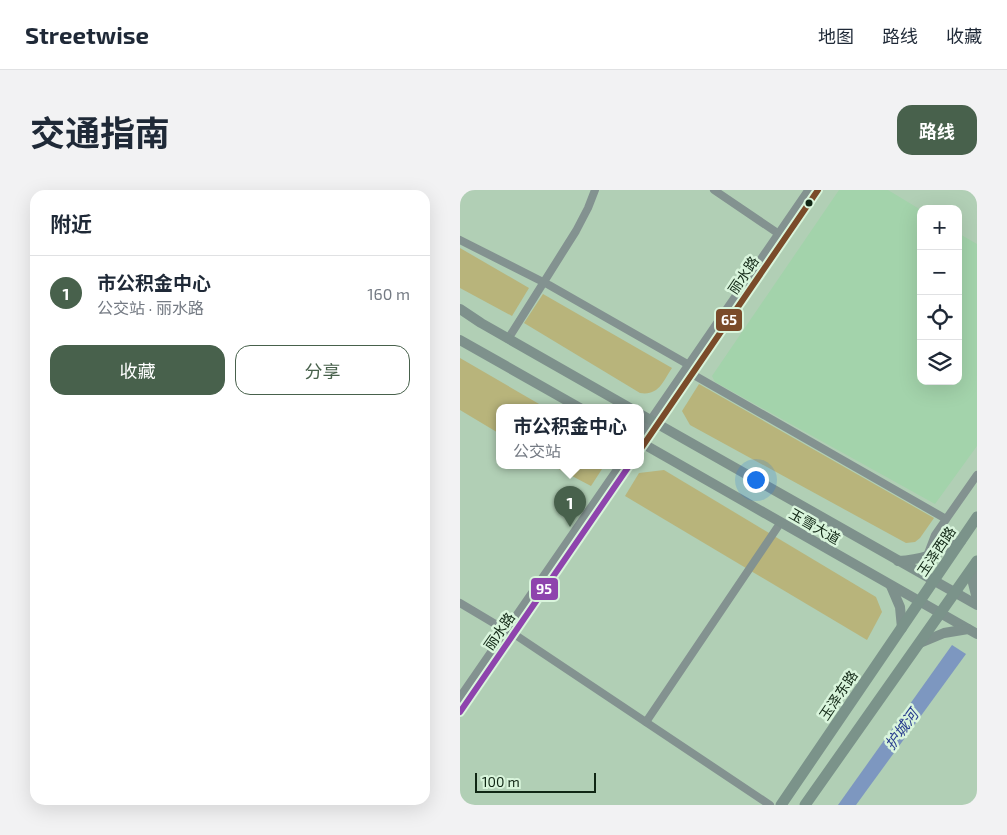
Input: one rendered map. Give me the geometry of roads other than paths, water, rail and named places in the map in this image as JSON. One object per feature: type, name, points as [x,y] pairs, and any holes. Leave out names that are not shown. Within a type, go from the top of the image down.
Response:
[{"type":"main road","points":[[460,309],[508,339],[623,404]]},
{"type":"main road","points":[[460,340],[573,404]]},
{"type":"main road","name":"玉雪大道","points":[[644,416],[977,605]]},
{"type":"main road","name":"玉雪大道","points":[[644,445],[972,631]]},
{"type":"main road","name":"玉泽西路","points":[[920,602],[977,517]]},
{"type":"main road","points":[[898,561],[914,560],[928,556],[943,551],[961,540]]},
{"type":"main road","points":[[805,805],[976,562]]},
{"type":"main road","points":[[976,562],[973,583],[977,598]]},
{"type":"main road","points":[[891,586],[900,606],[902,628]]},
{"type":"main road","name":"玉泽东路","points":[[781,805],[920,602]]},
{"type":"main road","points":[[920,642],[944,633],[972,631]]},
{"type":"street","points":[[508,339],[576,231],[588,208],[594,190]]},
{"type":"street","points":[[714,190],[779,234]]},
{"type":"street","name":"丽水路","points":[[644,438],[689,365],[809,190]]},
{"type":"street","name":"丽水路","points":[[654,422],[692,374],[818,190]]},
{"type":"street","points":[[460,240],[543,282],[689,365]]},
{"type":"street","points":[[692,374],[946,519]]},
{"type":"street","name":"丽水路","points":[[460,712],[510,632],[618,469]]},
{"type":"street","name":"丽水路","points":[[460,698],[510,632],[627,469]]},
{"type":"street","points":[[928,556],[935,535],[977,475]]},
{"type":"street","points":[[646,722],[781,522]]},
{"type":"street","points":[[460,603],[510,632],[770,805]]},
{"type":"water","name":"护城河","points":[[952,645],[966,654],[856,805],[838,805]]},
{"type":"place","name":"市公积金中心","points":[[570,527]]}]
